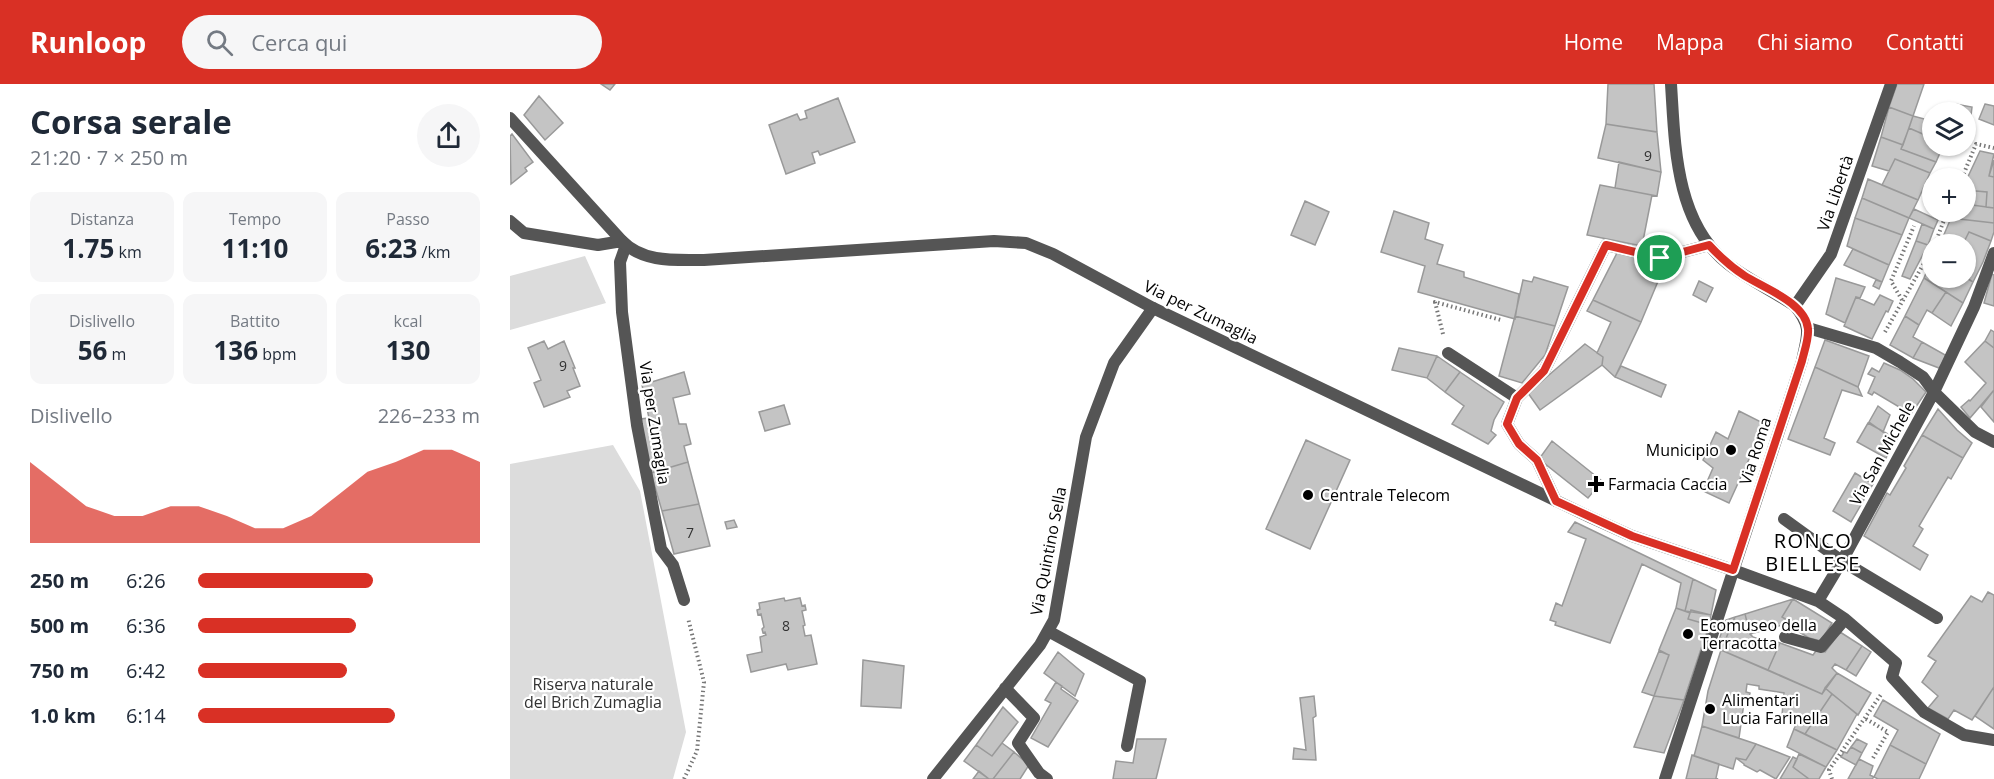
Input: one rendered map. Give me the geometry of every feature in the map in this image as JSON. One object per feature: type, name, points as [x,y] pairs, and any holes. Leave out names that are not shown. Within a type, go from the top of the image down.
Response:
[{"type":"street","points":[[1671,84],[1679,180],[1693,216],[1709,245],[1726,262],[1795,306],[1803,315],[1808,328],[1876,348],[1923,377],[1934,392],[1976,432],[1994,442]]},
{"type":"street","name":"Via Libertà","points":[[1795,306],[1832,254],[1891,84]]},
{"type":"street","name":"Via per Zumaglia","points":[[510,118],[624,243],[644,256],[668,260],[704,260],[994,241],[1026,243],[1053,254],[1153,308],[1632,536],[1818,601],[1845,620],[1896,663],[1893,677]]},
{"type":"street","points":[[510,221],[524,233],[598,245],[624,243]]},
{"type":"street","name":"Via per Zumaglia","points":[[624,243],[620,262],[622,312],[637,425],[661,549],[673,566],[684,600]]},
{"type":"street","points":[[1556,501],[1537,460],[1519,444],[1507,424],[1517,398],[1544,371],[1606,245],[1660,258],[1709,245]]},
{"type":"street","name":"Via San Michele","points":[[1818,601],[1934,392],[1974,308],[1994,253]]},
{"type":"street","name":"Via Quintino Sella","points":[[933,779],[1040,645],[1054,620],[1086,437],[1114,363],[1153,308]]},
{"type":"street","name":"Via Roma","points":[[1665,779],[1802,361],[1808,328]]},
{"type":"street","points":[[1448,353],[1517,398]]},
{"type":"street","points":[[1784,519],[1842,561],[1937,618]]},
{"type":"street","points":[[1785,637],[1821,647],[1845,620]]},
{"type":"street","points":[[1048,631],[1140,681],[1127,746]]},
{"type":"street","points":[[1893,677],[1924,712],[1964,735],[1994,740]]},
{"type":"street","points":[[1005,688],[1034,718],[1018,743],[1039,773],[1047,779]]},
{"type":"path","points":[[1966,168],[1976,144],[1994,148]]},
{"type":"path","points":[[1902,301],[1891,281],[1914,226]]},
{"type":"path","points":[[1876,348],[1922,266]]},
{"type":"path","points":[[1448,353],[1435,302],[1501,320]]},
{"type":"path","points":[[684,600],[704,682],[697,751],[684,779]]},
{"type":"path","points":[[1832,779],[1829,770],[1893,677]]},
{"type":"path","points":[[1866,719],[1888,732],[1873,758]]},
{"type":"green space","points":[[585,256],[606,303],[510,330],[510,276]]},
{"type":"green space","name":"Riserva naturale del Brich Zumaglia","points":[[613,445],[640,491],[686,732],[673,779],[510,779],[510,464]]},
{"type":"building","points":[[601,84],[615,84],[610,90]]},
{"type":"building","points":[[1608,84],[1654,84],[1657,132],[1606,124]]},
{"type":"building","points":[[1897,84],[1924,84],[1913,116],[1889,107]]},
{"type":"building","points":[[539,96],[563,123],[545,140],[524,115]]},
{"type":"building","points":[[838,98],[855,142],[820,155],[818,151],[812,153],[815,163],[786,174],[769,125],[797,114],[800,120],[807,118],[805,111]]},
{"type":"building","points":[[1985,104],[1994,106],[1994,125],[1979,119]]},
{"type":"building","points":[[1889,107],[1913,116],[1903,145],[1881,137]]},
{"type":"building","points":[[1913,116],[1922,118],[1922,134],[1909,128]]},
{"type":"building","points":[[1606,124],[1657,132],[1661,172],[1598,158]]},
{"type":"building","points":[[1909,128],[1922,134],[1922,156],[1939,156],[1936,162],[1901,149]]},
{"type":"building","points":[[512,134],[533,162],[525,168],[527,171],[511,184],[510,136]]},
{"type":"building","points":[[1881,137],[1903,145],[1901,149],[1936,162],[1933,168],[1922,170],[1895,159],[1889,171],[1872,166]]},
{"type":"building","points":[[1980,151],[1994,154],[1989,176],[1994,177],[1994,208],[1986,207],[1987,192],[1976,191],[1976,168],[1972,168]]},
{"type":"building","points":[[1895,159],[1922,170],[1922,191],[1918,200],[1882,185]]},
{"type":"building","points":[[1994,160],[1994,177],[1989,176]]},
{"type":"building","points":[[1619,162],[1661,172],[1657,196],[1615,188]]},
{"type":"building","points":[[1868,179],[1918,200],[1909,218],[1862,198]]},
{"type":"building","points":[[1600,185],[1652,195],[1642,246],[1587,235]]},
{"type":"building","points":[[1976,191],[1987,192],[1986,207],[1976,206]]},
{"type":"building","points":[[1862,198],[1909,218],[1902,235],[1855,218]]},
{"type":"building","points":[[1305,201],[1329,212],[1315,245],[1291,235]]},
{"type":"building","points":[[1976,206],[1994,208],[1994,223],[1976,221]]},
{"type":"building","points":[[1914,209],[1922,213],[1922,222],[1937,222],[1934,229],[1909,218]]},
{"type":"building","points":[[1394,211],[1429,223],[1425,239],[1443,245],[1437,264],[1464,272],[1464,277],[1519,294],[1515,319],[1418,292],[1425,266],[1381,252]]},
{"type":"building","points":[[1855,218],[1902,235],[1889,265],[1847,246]]},
{"type":"building","points":[[1949,222],[1994,223],[1991,241],[1969,232],[1968,234],[1944,234]]},
{"type":"building","points":[[1922,224],[1934,229],[1932,234],[1922,234],[1922,243],[1916,241]]},
{"type":"building","points":[[1976,235],[1991,241],[1976,276]]},
{"type":"building","points":[[1916,241],[1922,243],[1922,256],[1910,279],[1902,276]]},
{"type":"building","points":[[1853,249],[1889,265],[1882,282],[1844,265]]},
{"type":"building","points":[[1618,251],[1664,267],[1641,322],[1593,300]]},
{"type":"building","points":[[1992,274],[1994,275],[1994,306],[1984,303]]},
{"type":"building","points":[[1534,277],[1568,287],[1555,326],[1515,316],[1523,280],[1532,282]]},
{"type":"building","points":[[1836,278],[1865,287],[1860,298],[1856,297],[1845,323],[1826,314]]},
{"type":"building","points":[[1876,280],[1882,282],[1879,289],[1873,286]]},
{"type":"building","points":[[1699,281],[1713,288],[1706,302],[1693,295]]},
{"type":"building","points":[[1922,282],[1922,288],[1940,288],[1946,292],[1932,313],[1927,310],[1919,325],[1905,316]]},
{"type":"building","points":[[1940,288],[1970,288],[1963,303]]},
{"type":"building","points":[[1946,292],[1963,303],[1951,326],[1932,313]]},
{"type":"building","points":[[1880,295],[1893,301],[1872,339],[1844,326],[1856,297],[1874,305]]},
{"type":"building","points":[[1593,300],[1641,322],[1615,377],[1602,365],[1603,357],[1597,353],[1611,322],[1587,311]]},
{"type":"building","points":[[1515,316],[1555,326],[1545,355],[1522,383],[1499,376]]},
{"type":"building","points":[[1905,316],[1919,325],[1913,337],[1922,342],[1913,358],[1890,345]]},
{"type":"building","points":[[1991,330],[1994,332],[1994,348],[1985,341]]},
{"type":"building","points":[[1825,340],[1869,356],[1858,387],[1815,367]]},
{"type":"building","points":[[544,341],[548,349],[564,341],[580,386],[567,391],[570,397],[544,407],[534,383],[541,380],[528,348]]},
{"type":"building","points":[[1985,341],[1994,348],[1994,390],[1970,418],[1961,407],[1970,401],[1986,383],[1965,362]]},
{"type":"building","points":[[1922,342],[1947,356],[1939,368],[1913,358]]},
{"type":"building","points":[[1585,344],[1603,357],[1602,365],[1540,410],[1528,393]]},
{"type":"building","points":[[1399,348],[1437,356],[1427,378],[1392,370]]},
{"type":"building","points":[[1437,356],[1460,372],[1445,392],[1427,378]]},
{"type":"building","points":[[1884,363],[1900,370],[1926,392],[1911,414],[1874,392],[1872,395],[1868,393],[1875,377],[1868,374],[1872,368],[1879,372]]},
{"type":"building","points":[[1621,366],[1666,385],[1661,397],[1615,377]]},
{"type":"building","points":[[1815,367],[1858,387],[1862,396],[1842,390],[1824,438],[1835,443],[1830,455],[1788,439]]},
{"type":"building","points":[[684,372],[690,394],[673,398],[679,424],[686,424],[691,444],[684,446],[688,462],[651,473],[640,419],[649,418],[642,385]]},
{"type":"building","points":[[1460,372],[1504,402],[1491,431],[1496,435],[1488,444],[1452,424],[1464,406],[1445,392]]},
{"type":"building","points":[[1994,390],[1994,422],[1981,407]]},
{"type":"building","points":[[784,405],[790,424],[765,431],[759,412]]},
{"type":"building","points":[[1878,406],[1890,415],[1883,432],[1869,422]]},
{"type":"building","points":[[1938,409],[1972,443],[1963,458],[1922,435]]},
{"type":"building","name":"Municipio","points":[[1739,411],[1765,424],[1729,503],[1703,491],[1713,468],[1703,460],[1716,432],[1728,439]]},
{"type":"building","points":[[1868,423],[1897,439],[1886,458],[1857,442]]},
{"type":"building","points":[[1922,435],[1963,458],[1951,479],[1948,477],[1919,526],[1923,529],[1913,546],[1928,555],[1920,570],[1864,536],[1887,493],[1890,495],[1906,468],[1904,466]]},
{"type":"building","name":"Centrale Telecom","points":[[1306,440],[1350,460],[1310,549],[1266,529]]},
{"type":"building","points":[[1552,441],[1602,481],[1588,498],[1539,459]]},
{"type":"building","points":[[688,462],[699,504],[662,511],[651,473]]},
{"type":"building","points":[[1855,473],[1873,484],[1851,522],[1833,511]]},
{"type":"building","points":[[699,504],[710,546],[674,554],[662,511]]},
{"type":"building","points":[[734,520],[737,527],[727,529],[725,522]]},
{"type":"building","points":[[1575,522],[1693,579],[1685,611],[1676,608],[1681,583],[1642,564],[1610,643],[1555,625],[1556,622],[1550,620],[1556,603],[1562,606],[1586,539],[1568,532]]},
{"type":"building","points":[[1693,579],[1716,590],[1711,615],[1685,611]]},
{"type":"building","points":[[1988,592],[1994,595],[1994,687],[1972,720],[1954,710],[1948,719],[1928,708],[1938,696],[1922,682],[1936,661],[1928,656],[1971,596],[1982,602]]},
{"type":"building","points":[[784,598],[785,601],[800,598],[802,606],[805,605],[806,610],[802,611],[805,636],[811,635],[817,664],[788,670],[786,664],[751,672],[747,655],[762,652],[760,637],[766,635],[762,629],[764,627],[761,614],[758,615],[759,603]]},
{"type":"building","points":[[1793,599],[1782,617],[1787,620],[1786,624],[1750,634],[1745,614]]},
{"type":"building","points":[[1793,599],[1832,623],[1821,641],[1809,638],[1786,624],[1787,620],[1782,617]]},
{"type":"building","points":[[1676,608],[1690,613],[1688,619],[1709,625],[1684,700],[1654,696],[1669,655],[1659,650]]},
{"type":"building","points":[[1691,610],[1711,615],[1709,625],[1688,619]]},
{"type":"building","points":[[1745,614],[1750,634],[1753,637],[1772,644],[1774,641],[1780,643],[1768,670],[1721,650],[1735,617]]},
{"type":"building","points":[[1735,617],[1721,650],[1716,648],[1726,620]]},
{"type":"building","points":[[1840,632],[1862,646],[1846,670],[1835,664],[1832,668],[1837,673],[1822,694],[1768,670],[1780,643],[1813,655],[1818,648],[1825,652]]},
{"type":"building","points":[[1862,646],[1871,652],[1856,676],[1846,670]]},
{"type":"building","points":[[1721,650],[1822,694],[1825,688],[1832,694],[1805,734],[1794,729],[1799,717],[1782,715],[1784,693],[1759,689],[1759,686],[1747,684],[1746,692],[1750,693],[1748,704],[1744,703],[1739,738],[1702,726],[1708,691]]},
{"type":"building","points":[[1659,651],[1669,655],[1654,696],[1642,692]]},
{"type":"building","points":[[1058,652],[1084,674],[1075,696],[1044,673]]},
{"type":"building","points":[[863,660],[904,666],[901,708],[861,706]]},
{"type":"building","points":[[1837,673],[1871,693],[1858,715],[1825,688]]},
{"type":"building","points":[[1056,682],[1062,686],[1061,689],[1078,701],[1048,747],[1031,738],[1051,703],[1045,700]]},
{"type":"building","points":[[1994,687],[1994,729],[1975,716]]},
{"type":"building","points":[[1832,694],[1857,714],[1837,750],[1805,734]]},
{"type":"building","points":[[1314,696],[1316,760],[1293,759],[1294,748],[1306,750],[1300,698]]},
{"type":"building","points":[[1654,696],[1684,700],[1664,753],[1634,747]]},
{"type":"building","points":[[1883,700],[1940,734],[1926,764],[1890,745],[1898,730],[1874,716]]},
{"type":"building","points":[[1003,707],[1018,722],[992,756],[976,745]]},
{"type":"building","points":[[1702,726],[1756,744],[1746,760],[1736,758],[1733,769],[1694,756]]},
{"type":"building","points":[[1794,729],[1837,750],[1826,767],[1787,747]]},
{"type":"building","points":[[1137,739],[1166,739],[1156,779],[1113,779],[1116,761],[1133,763]]},
{"type":"building","points":[[1857,739],[1867,744],[1862,753],[1851,747]]},
{"type":"building","points":[[1002,743],[1014,752],[993,779],[989,779],[964,761],[976,745],[992,756]]},
{"type":"building","points":[[1756,744],[1790,757],[1776,779],[1760,770],[1757,772],[1736,758],[1746,760]]},
{"type":"building","points":[[1890,745],[1926,764],[1919,779],[1878,779],[1874,777]]},
{"type":"building","points":[[1851,747],[1862,753],[1856,765],[1841,757]]},
{"type":"building","points":[[1014,752],[1029,765],[1020,779],[993,779]]},
{"type":"building","points":[[1799,754],[1826,767],[1819,779],[1809,779],[1793,767]]},
{"type":"building","points":[[1692,755],[1719,764],[1716,778],[1718,779],[1686,779]]},
{"type":"building","points":[[1793,757],[1797,759],[1793,767],[1809,779],[1780,779]]},
{"type":"building","points":[[1859,759],[1873,766],[1870,775],[1874,777],[1872,779],[1848,779]]},
{"type":"building","points":[[979,771],[989,779],[973,779]]},
{"type":"place","name":"Municipio","points":[[1731,450]]},
{"type":"place","name":"Farmacia Caccia","points":[[1596,484]]},
{"type":"place","name":"Centrale Telecom","points":[[1308,495]]},
{"type":"place","name":"Ecomuseo della Terracotta","points":[[1688,634]]},
{"type":"place","name":"Alimentari Lucia Farinella","points":[[1710,709]]},
{"type":"district","name":"RONCO BIELLESE","points":[[1813,552]]},
{"type":"route","points":[[1606,245],[1660,258],[1709,245],[1726,262],[1795,306],[1803,315],[1808,328],[1802,361],[1733,570],[1632,536],[1556,501],[1537,460],[1519,444],[1507,424],[1517,398],[1544,371],[1606,245]]}]
